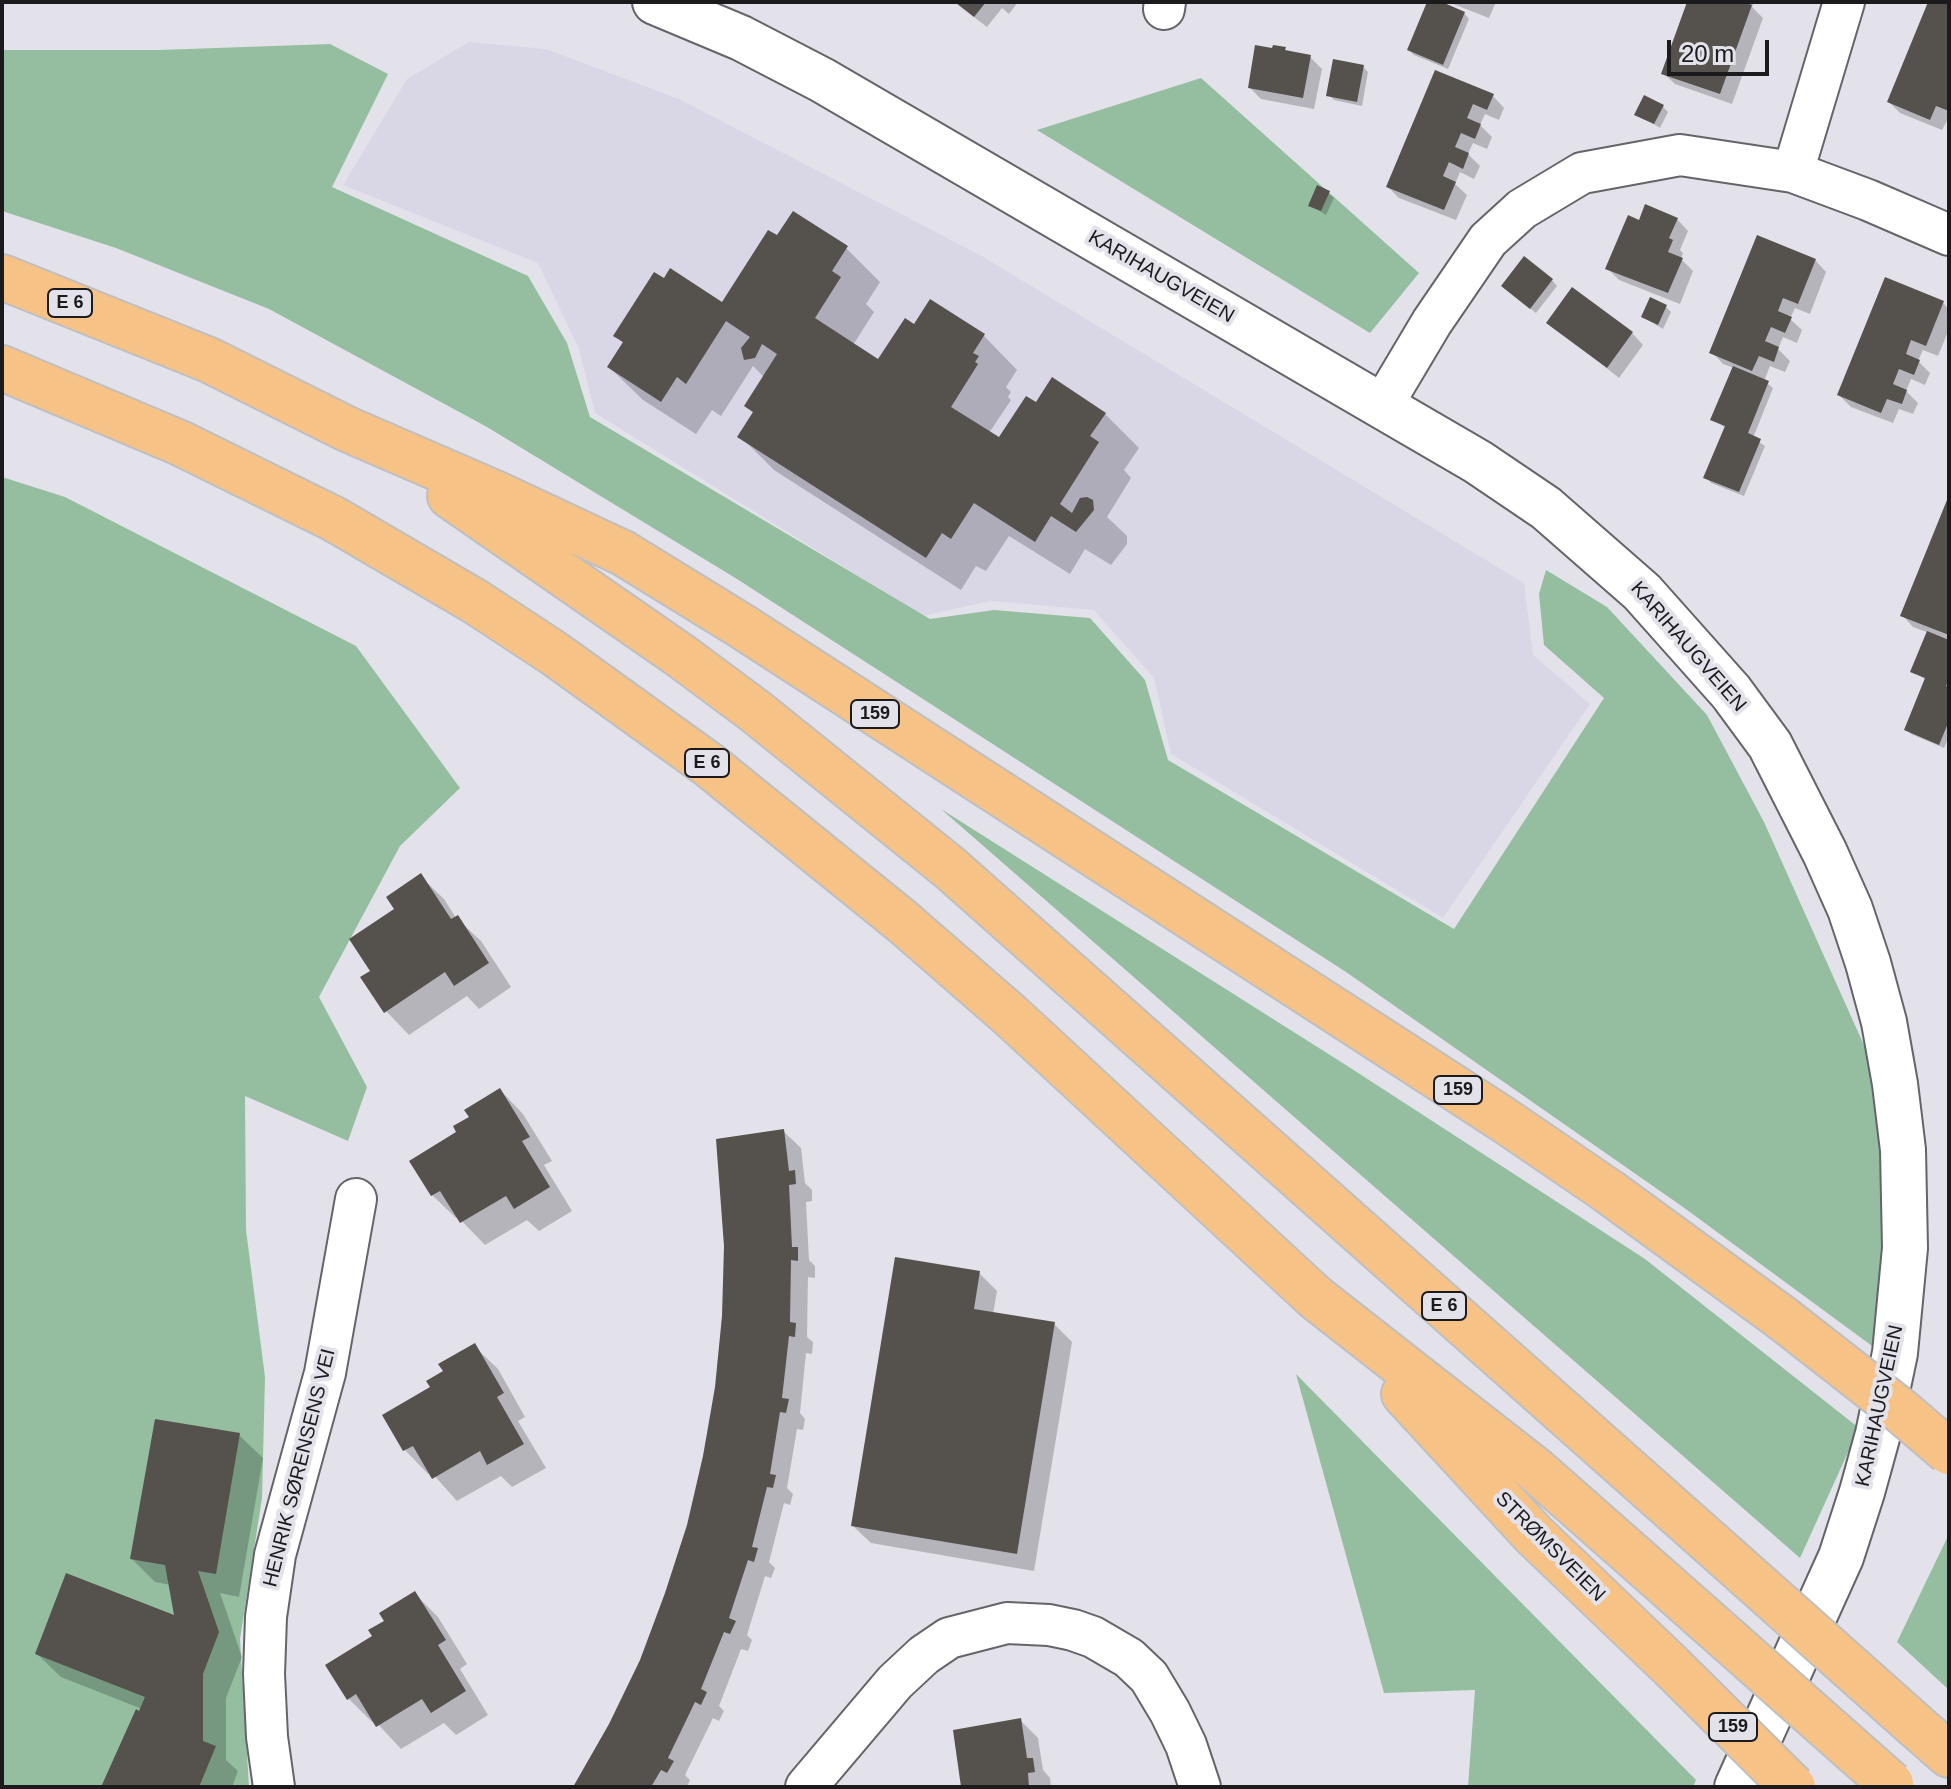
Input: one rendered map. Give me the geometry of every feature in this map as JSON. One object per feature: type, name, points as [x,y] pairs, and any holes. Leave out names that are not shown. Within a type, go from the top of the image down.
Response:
[{"type":"highway","name":"E 6","points":[[2,277],[209,360],[347,429],[477,514],[755,711],[950,868],[1949,1755]]},
{"type":"highway","name":"E 6","points":[[2,368],[180,443],[334,519],[476,602],[555,654],[709,765],[903,922],[1110,1105],[1316,1298],[1537,1471],[1892,1786]]},
{"type":"highway","name":"159","points":[[347,429],[623,553],[740,625],[1504,1120],[1608,1191],[1782,1318],[1949,1452]]},
{"type":"highway","name":"STRØMSVEIEN","points":[[1316,1298],[1534,1535],[1793,1787]]},
{"type":"main road","name":"KARIHAUGVEIEN","points":[[655,2],[741,38],[822,80],[1489,470],[1546,508],[1642,592],[1731,692],[1770,745],[1825,853],[1859,936],[1884,1022],[1895,1084],[1906,1196],[1905,1248],[1895,1353],[1878,1434],[1841,1557],[1737,1787]]},
{"type":"street","points":[[1793,172],[1844,2]]},
{"type":"street","points":[[1382,406],[1432,322],[1488,240],[1522,209],[1582,173],[1680,155],[1793,172],[1949,235]]},
{"type":"street","name":"HENRIK SØRENSENS VEI","points":[[274,1787],[264,1674],[266,1617],[275,1555],[325,1373],[356,1199]]},
{"type":"street","points":[[806,1787],[895,1682],[924,1655],[949,1638],[1007,1623],[1049,1625],[1073,1630],[1093,1637],[1129,1658],[1149,1677],[1170,1712],[1186,1745],[1200,1787]]},
{"type":"shaded area","points":[[469,42],[546,49],[679,99],[980,255],[1524,583],[1533,655],[1590,704],[1443,918],[1171,754],[1154,678],[1094,610],[990,601],[923,616],[595,413],[579,349],[538,263],[343,185],[407,79]]},
{"type":"green space","points":[[330,44],[388,74],[332,187],[528,276],[567,343],[590,417],[930,619],[994,610],[1090,618],[1145,680],[1168,760],[1454,929],[1604,698],[1544,645],[1539,594],[1546,570],[1607,607],[1707,715],[1764,822],[1884,1090],[1883,1354],[1683,1207],[1346,972],[737,579],[487,427],[269,309],[116,248],[2,211],[2,50],[159,50]]},
{"type":"green space","points":[[1201,78],[1419,273],[1370,333],[1037,130]]},
{"type":"green space","points":[[2,477],[65,497],[356,646],[460,788],[400,846],[319,997],[367,1087],[348,1141],[245,1096],[246,1230],[265,1377],[262,1498],[240,1639],[249,1787],[2,1787]]},
{"type":"green space","points":[[941,809],[1645,1259],[1859,1428],[1800,1558]]},
{"type":"green space","points":[[1296,1374],[1696,1780],[1693,1787],[1468,1787],[1475,1690],[1384,1693]]},
{"type":"green space","points":[[1949,1534],[1949,1690],[1897,1642]]},
{"type":"building","points":[[955,2],[986,2],[974,17]]},
{"type":"building","points":[[1427,2],[1442,2],[1465,12],[1443,65],[1407,50]]},
{"type":"building","points":[[1687,2],[1744,2],[1752,5],[1720,94],[1661,74]]},
{"type":"building","points":[[1928,2],[1949,2],[1949,111],[1936,106],[1930,120],[1887,102]]},
{"type":"building","points":[[1255,45],[1286,47],[1285,50],[1311,55],[1303,98],[1248,88]]},
{"type":"building","points":[[1333,59],[1364,65],[1357,102],[1326,96]]},
{"type":"building","points":[[1435,70],[1494,94],[1487,110],[1473,104],[1467,118],[1481,124],[1475,139],[1461,133],[1455,147],[1469,153],[1463,169],[1449,162],[1443,176],[1456,182],[1444,210],[1386,187]]},
{"type":"building","points":[[1644,95],[1664,105],[1654,124],[1634,115]]},
{"type":"building","points":[[1317,185],[1330,191],[1321,211],[1308,206]]},
{"type":"building","points":[[1645,204],[1678,218],[1669,238],[1673,240],[1668,252],[1683,258],[1668,293],[1605,269],[1628,215],[1639,220]]},
{"type":"building","points":[[793,211],[848,246],[832,271],[841,277],[815,318],[878,359],[905,318],[914,324],[930,299],[985,334],[973,353],[979,356],[975,362],[978,364],[951,407],[999,437],[1026,396],[1036,402],[1052,377],[1106,413],[1090,436],[1099,442],[1060,504],[1072,513],[1080,498],[1093,500],[1094,510],[1076,532],[1051,516],[1035,542],[974,503],[951,539],[942,533],[926,558],[737,437],[753,412],[744,406],[777,354],[762,344],[755,358],[744,360],[741,348],[750,337],[726,321],[686,384],[677,377],[661,402],[607,367],[623,342],[613,336],[654,272],[664,278],[670,268],[722,302],[768,230],[777,235]]},
{"type":"building","points":[[1757,235],[1816,259],[1798,304],[1783,298],[1778,311],[1792,317],[1785,333],[1771,327],[1765,341],[1779,347],[1774,362],[1759,356],[1752,371],[1709,353]]},
{"type":"building","points":[[1524,256],[1553,279],[1530,309],[1501,286]]},
{"type":"building","points":[[1885,277],[1944,301],[1926,346],[1911,340],[1906,354],[1920,360],[1914,375],[1899,369],[1893,384],[1907,390],[1902,404],[1887,399],[1881,413],[1837,395]]},
{"type":"building","points":[[1572,287],[1633,332],[1607,368],[1546,323]]},
{"type":"building","points":[[1650,297],[1667,305],[1658,325],[1641,317]]},
{"type":"building","points":[[1733,366],[1769,381],[1748,433],[1761,439],[1739,492],[1703,478],[1725,426],[1710,420]]},
{"type":"building","points":[[1949,495],[1949,635],[1900,616]]},
{"type":"building","points":[[1927,631],[1949,640],[1949,680],[1946,686],[1949,687],[1949,721],[1939,745],[1904,730],[1925,678],[1910,672]]},
{"type":"building","points":[[421,873],[451,919],[458,915],[489,963],[454,986],[445,972],[384,1013],[360,977],[370,971],[349,939],[394,909],[386,897]]},
{"type":"building","points":[[500,1088],[530,1137],[522,1141],[550,1187],[514,1209],[506,1196],[460,1223],[440,1191],[431,1196],[409,1161],[456,1132],[453,1126],[469,1117],[464,1110]]},
{"type":"building","points":[[784,1129],[789,1171],[795,1170],[796,1184],[789,1185],[792,1247],[798,1247],[798,1261],[791,1260],[790,1322],[796,1323],[795,1337],[789,1336],[782,1398],[789,1399],[786,1413],[780,1412],[770,1474],[776,1475],[773,1488],[767,1487],[752,1547],[758,1548],[754,1562],[748,1560],[729,1618],[736,1621],[730,1634],[724,1632],[701,1689],[707,1692],[701,1705],[695,1702],[668,1758],[674,1761],[667,1773],[661,1770],[651,1787],[573,1787],[609,1724],[640,1660],[687,1525],[703,1456],[715,1387],[722,1316],[724,1246],[716,1139]]},
{"type":"building","points":[[895,1257],[980,1271],[974,1309],[1055,1322],[1017,1554],[851,1526]]},
{"type":"building","points":[[475,1343],[504,1393],[497,1397],[524,1444],[487,1465],[480,1451],[432,1479],[413,1446],[403,1451],[382,1415],[430,1387],[426,1381],[443,1371],[438,1364]]},
{"type":"building","points":[[155,1419],[240,1433],[216,1574],[198,1571],[219,1632],[203,1674],[203,1741],[216,1746],[199,1787],[101,1787],[136,1709],[139,1711],[145,1697],[35,1654],[66,1573],[174,1615],[165,1565],[130,1559]]},
{"type":"building","points":[[415,1591],[446,1640],[438,1645],[466,1691],[431,1713],[422,1699],[376,1727],[356,1694],[347,1700],[325,1665],[372,1636],[368,1630],[384,1621],[379,1613]]},
{"type":"building","points":[[1021,1718],[1027,1758],[1033,1758],[1035,1772],[1028,1773],[1029,1787],[961,1787],[953,1730]]}]
